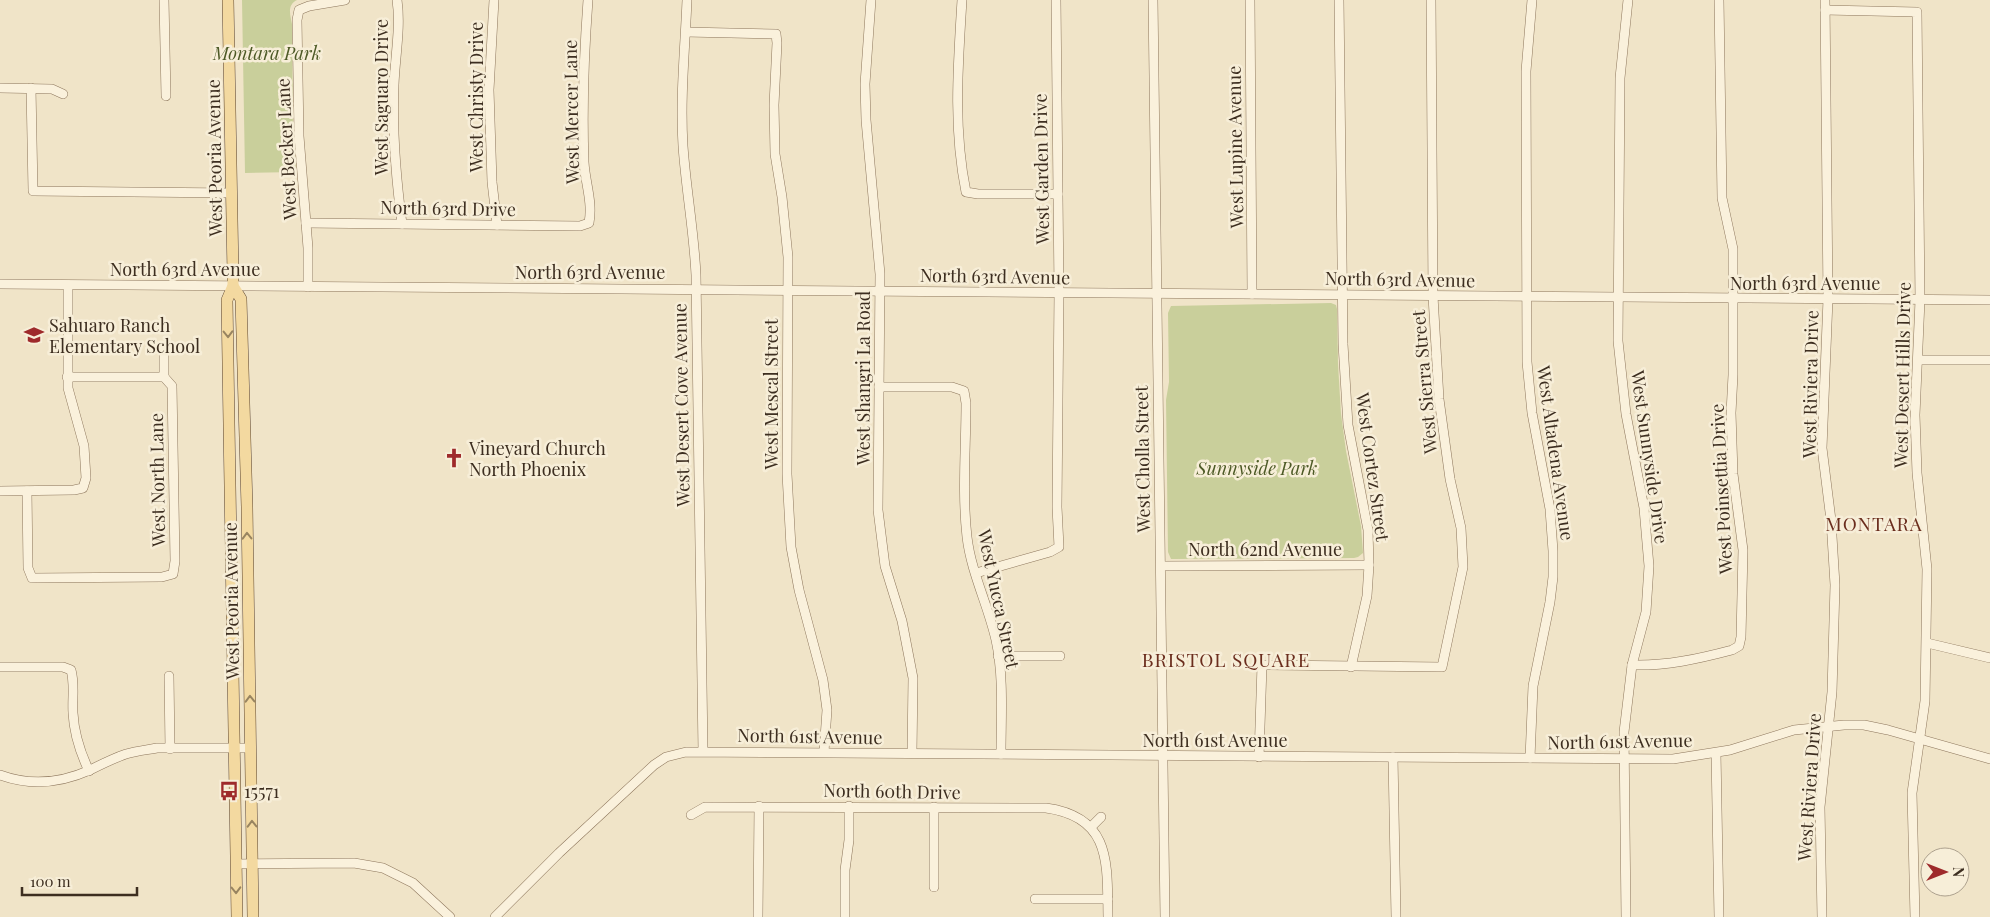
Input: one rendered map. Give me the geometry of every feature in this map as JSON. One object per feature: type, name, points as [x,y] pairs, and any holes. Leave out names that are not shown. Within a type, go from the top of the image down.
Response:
[{"type":"main road","name":"West Peoria Avenue","points":[[228,0],[233,286],[228,300],[237,917]]},
{"type":"main road","name":"West Peoria Avenue","points":[[233,286],[241,299],[249,625],[253,917]]},
{"type":"main road","points":[[231,530],[238,554],[240,616],[249,625]]},
{"type":"street","points":[[164,0],[166,96]]},
{"type":"street","name":"West Becker Lane","points":[[308,286],[306,223],[299,136],[297,20],[299,10],[309,6],[345,0]]},
{"type":"street","name":"West Saguaro Drive","points":[[397,0],[394,120],[397,186],[402,224]]},
{"type":"street","name":"West Christy Drive","points":[[494,0],[489,90],[492,182],[497,225]]},
{"type":"street","name":"West Mercer Lane","points":[[588,0],[583,93],[584,164],[591,211],[589,222]]},
{"type":"street","name":"West Desert Cove Avenue","points":[[687,0],[682,88],[683,146],[694,240],[696,289],[702,751]]},
{"type":"street","name":"West Shangri La Road","points":[[871,0],[865,84],[866,120],[877,235],[880,291],[878,510],[885,566],[902,621],[913,678],[912,754]]},
{"type":"street","points":[[962,0],[956,118],[958,147],[966,192],[978,194],[1058,194]]},
{"type":"street","name":"West Garden Drive","points":[[976,573],[1050,552],[1060,547],[1057,507],[1059,292],[1056,0]]},
{"type":"street","name":"West Cholla Street","points":[[1153,0],[1165,917]]},
{"type":"street","name":"West Lupine Avenue","points":[[1250,0],[1252,294]]},
{"type":"street","name":"West Cortez Street","points":[[1340,0],[1343,344],[1348,425],[1368,530],[1369,565],[1367,596],[1351,667]]},
{"type":"street","name":"West Sierra Street","points":[[1351,667],[1442,667],[1464,567],[1461,528],[1450,479],[1439,399],[1433,296],[1431,0]]},
{"type":"street","name":"West Altadena Avenue","points":[[1530,758],[1533,686],[1550,602],[1553,577],[1550,509],[1532,413],[1527,362],[1526,71],[1532,0]]},
{"type":"street","name":"West Sunnyside Drive","points":[[1626,917],[1624,732],[1632,665],[1646,612],[1649,566],[1644,508],[1626,414],[1618,341],[1620,78],[1628,0]]},
{"type":"street","name":"West Poinsettia Drive","points":[[1632,665],[1661,665],[1732,650],[1738,646],[1741,637],[1743,550],[1733,474],[1731,413],[1734,298],[1733,249],[1722,198],[1719,0]]},
{"type":"street","name":"West Riviera Drive","points":[[1822,917],[1820,807],[1832,692],[1835,585],[1831,520],[1822,448],[1828,299],[1825,0]]},
{"type":"street","name":"West Desert Hills Drive","points":[[1825,10],[1917,12],[1920,300],[1919,360],[1915,415],[1917,473],[1927,569],[1927,643],[1924,701],[1912,793],[1915,917]]},
{"type":"street","name":"West Mescal Street","points":[[686,32],[776,34],[774,105],[776,154],[786,240],[788,290],[787,474],[791,546],[799,590],[823,680],[827,710],[824,752]]},
{"type":"street","points":[[0,88],[52,89],[63,94]]},
{"type":"street","points":[[31,88],[32,191],[232,193]]},
{"type":"street","name":"North 63rd Drive","points":[[306,223],[580,226],[589,222]]},
{"type":"street","name":"North 63rd Avenue","points":[[0,284],[1990,300]]},
{"type":"street","points":[[0,491],[74,490],[83,488],[86,478],[85,453],[71,403],[67,376],[68,285]]},
{"type":"street","points":[[67,376],[164,377],[164,349]]},
{"type":"street","points":[[1919,360],[1990,360]]},
{"type":"street","name":"West North Lane","points":[[28,491],[28,568],[32,578],[162,577],[173,574],[172,386],[164,377]]},
{"type":"street","name":"West Yucca Street","points":[[879,387],[952,387],[964,391],[966,403],[967,539],[998,656],[1001,686],[1001,754]]},
{"type":"street","name":"North 62nd Avenue","points":[[1161,566],[1369,565]]},
{"type":"street","points":[[1927,643],[1990,658]]},
{"type":"street","points":[[998,656],[1060,656]]},
{"type":"street","points":[[1259,757],[1262,665],[1351,667]]},
{"type":"street","points":[[0,667],[63,667],[70,670],[73,676],[73,714],[76,738],[88,771]]},
{"type":"street","points":[[170,676],[170,749]]},
{"type":"street","name":"North 61st Avenue","points":[[495,917],[559,853],[654,765],[666,757],[677,753],[702,751],[1673,759],[1716,753],[1794,730],[1827,726],[1864,725],[1990,760]]},
{"type":"street","points":[[0,775],[20,781],[47,782],[64,779],[88,771],[126,754],[157,748],[251,748]]},
{"type":"street","points":[[1716,753],[1719,917]]},
{"type":"street","points":[[1393,757],[1396,917]]},
{"type":"street","name":"North 60th Drive","points":[[691,815],[705,806],[1052,809],[1074,815],[1091,827]]},
{"type":"street","points":[[758,917],[759,806]]},
{"type":"street","points":[[844,917],[845,870],[849,840],[849,806]]},
{"type":"street","points":[[934,808],[934,887]]},
{"type":"street","points":[[1101,817],[1091,827],[1101,841],[1105,854],[1108,917]]},
{"type":"street","points":[[236,864],[354,863],[383,868],[413,883],[450,917]]},
{"type":"street","points":[[1035,899],[1108,899]]},
{"type":"green space","name":"Montara Park","points":[[242,0],[297,0],[290,7],[292,24],[293,131],[296,172],[245,173]]},
{"type":"green space","name":"Sunnyside Park","points":[[1331,303],[1336,305],[1337,309],[1341,414],[1346,451],[1361,526],[1363,553],[1354,558],[1171,559],[1168,552],[1166,400],[1169,382],[1168,313],[1171,306]]},
{"type":"place","name":"Sahuaro Ranch Elementary School","points":[[34,335]]},
{"type":"place","name":"Vineyard Church North Phoenix","points":[[454,458]]},
{"type":"place","name":"15571","points":[[229,791]]},
{"type":"district","name":"MONTARA","points":[[1874,523]]},
{"type":"district","name":"BRISTOL SQUARE","points":[[1226,659]]}]
